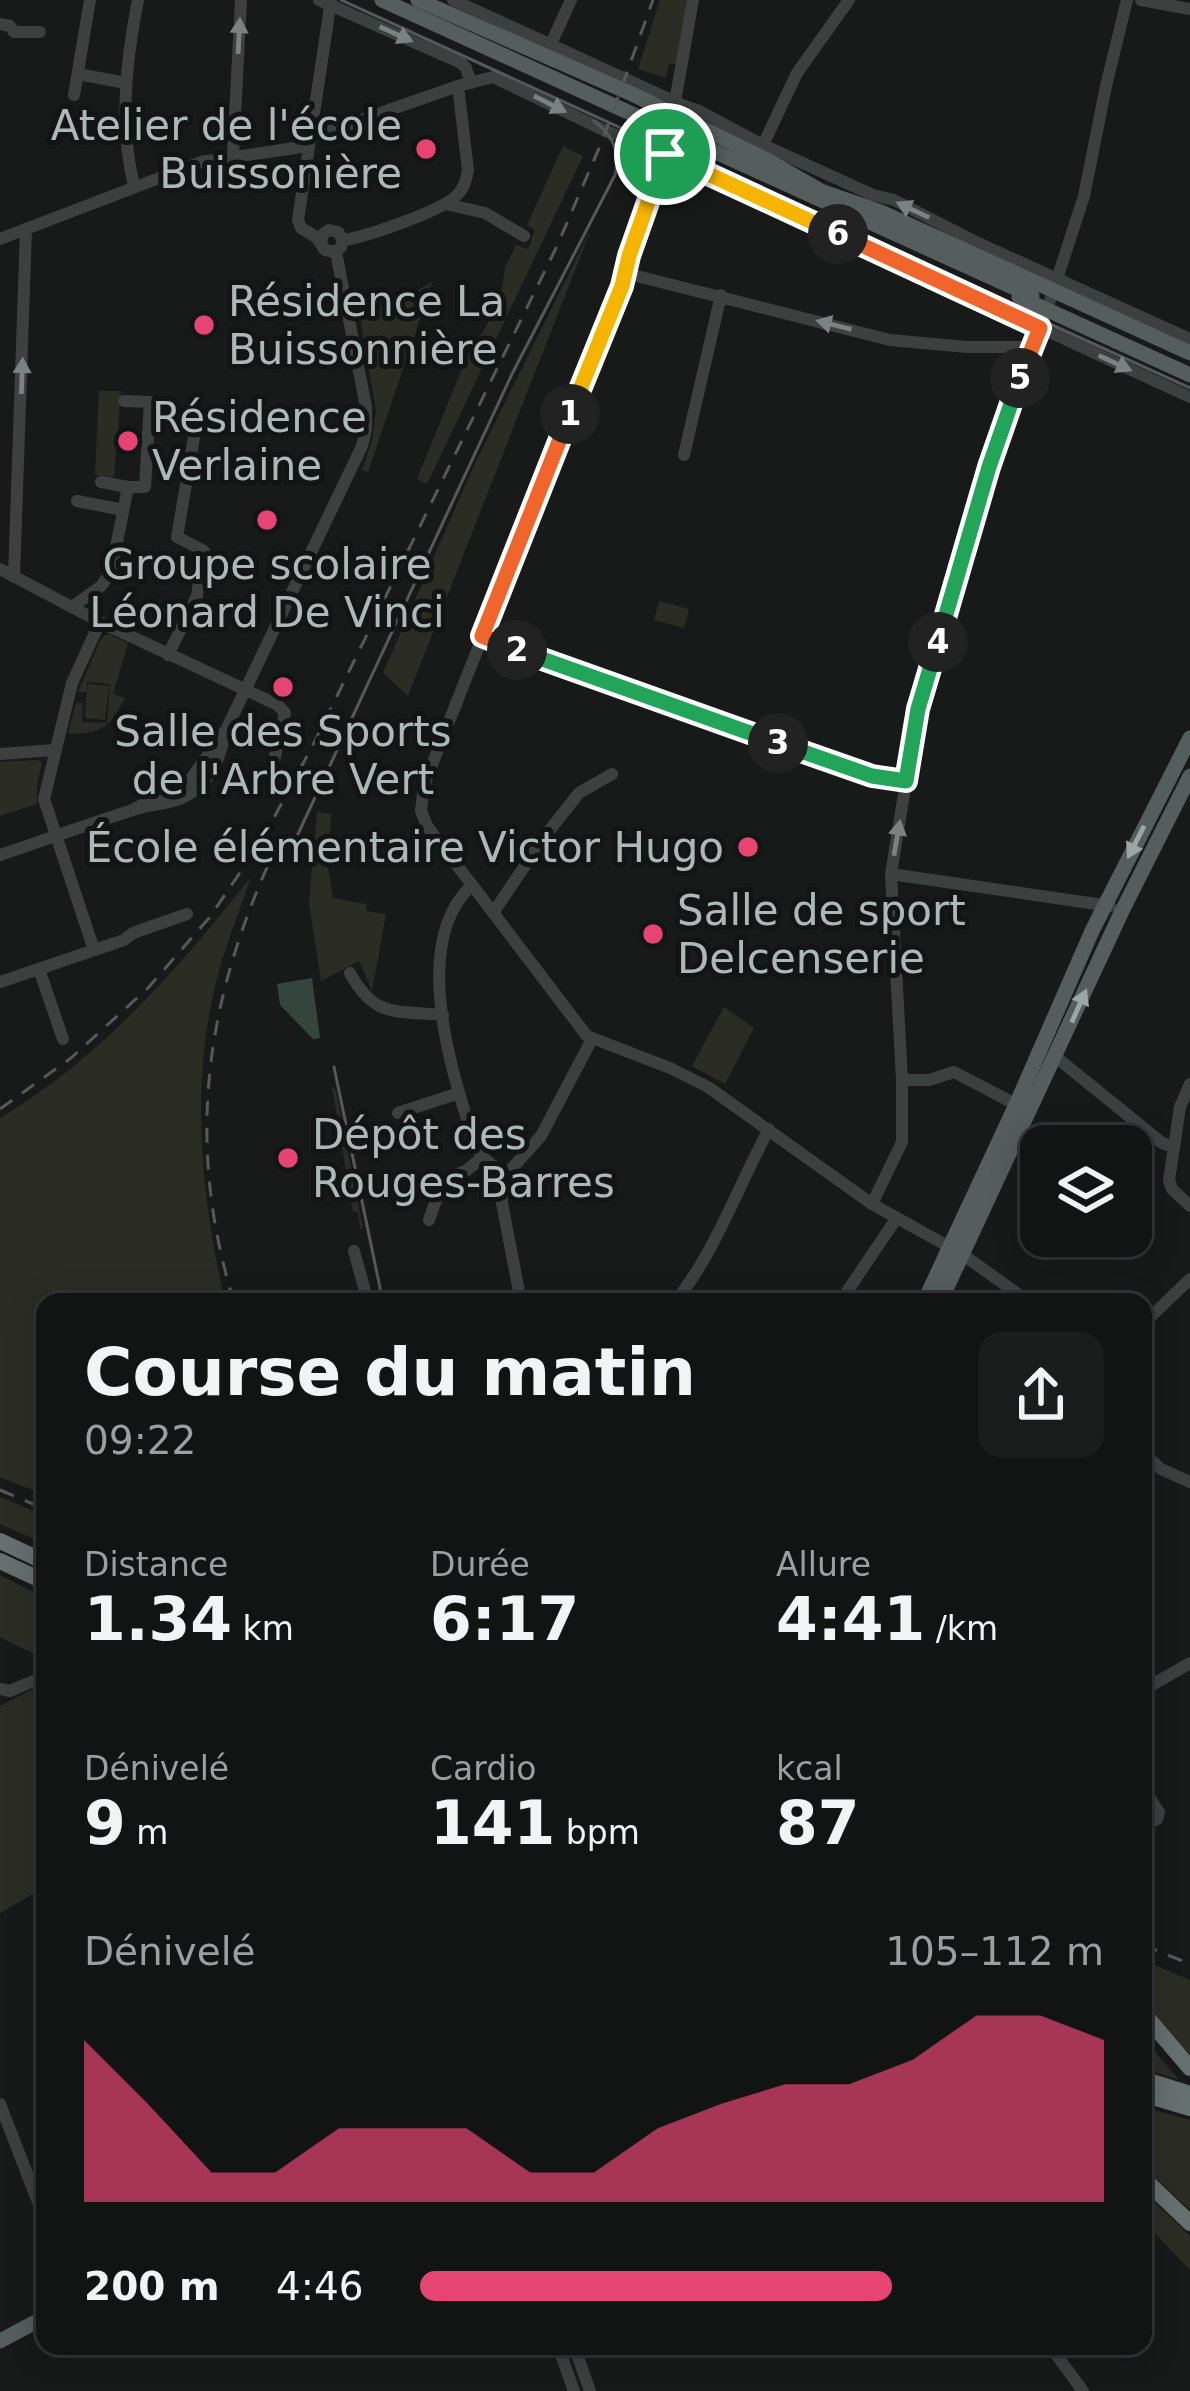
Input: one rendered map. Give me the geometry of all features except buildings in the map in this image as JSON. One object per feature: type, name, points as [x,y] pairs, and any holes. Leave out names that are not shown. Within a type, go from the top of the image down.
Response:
[{"type":"highway","points":[[0,1541],[36,1558]]},
{"type":"highway","points":[[0,1561],[36,1578]]},
{"type":"highway","points":[[1152,2028],[1190,2070]]},
{"type":"highway","points":[[1152,2083],[1184,2099]]},
{"type":"highway","points":[[1152,2095],[1184,2099]]},
{"type":"highway","points":[[1152,2186],[1190,2222]]},
{"type":"main road","points":[[368,0],[484,52],[519,62]]},
{"type":"main road","points":[[382,0],[1032,292],[401,0]]},
{"type":"main road","points":[[418,0],[662,109],[820,191],[881,212],[1190,363]]},
{"type":"main road","points":[[751,168],[792,193],[1056,299]]},
{"type":"main road","points":[[929,1293],[1023,1108],[1105,904],[1190,738]]},
{"type":"main road","points":[[1023,1108],[1055,1057],[1190,776]]},
{"type":"main road","points":[[943,1293],[955,1250]]},
{"type":"main road","points":[[0,2342],[36,2322]]},
{"type":"street","points":[[74,95],[90,0]]},
{"type":"street","points":[[134,186],[127,149],[126,83],[138,0]]},
{"type":"street","points":[[233,155],[241,0]]},
{"type":"street","points":[[550,46],[571,0]]},
{"type":"street","points":[[676,102],[693,0]]},
{"type":"street","points":[[763,145],[797,73],[849,0]]},
{"type":"street","points":[[872,1204],[902,1142],[891,874],[918,709],[989,467],[1040,328],[1056,299],[1127,0]]},
{"type":"street","points":[[1141,0],[1190,10]]},
{"type":"street","points":[[327,2],[466,68],[467,176],[457,195],[444,204],[326,251],[300,227],[300,203],[327,2]]},
{"type":"street","points":[[460,2],[763,145],[894,200],[1056,299],[1190,339]]},
{"type":"street","points":[[0,24],[14,32],[40,32]]},
{"type":"street","points":[[78,74],[126,83]]},
{"type":"street","points":[[0,239],[201,162],[308,142],[494,77],[1190,398]]},
{"type":"street","points":[[665,154],[625,273],[424,785],[424,821],[592,1039],[701,1082],[872,1204],[955,1250],[1016,1293]]},
{"type":"street","points":[[0,855],[134,809],[190,780],[226,730],[362,446],[365,407],[340,233],[305,224],[300,203]]},
{"type":"street","points":[[444,204],[485,213],[524,236]]},
{"type":"street","points":[[14,577],[26,229]]},
{"type":"street","points":[[321,244],[329,230]]},
{"type":"street","points":[[625,273],[907,342],[1033,346]]},
{"type":"street","points":[[683,455],[721,295]]},
{"type":"street","points":[[100,482],[145,487],[150,402],[124,401]]},
{"type":"street","points":[[168,656],[197,596],[204,551],[177,537],[197,420]]},
{"type":"street","points":[[72,607],[111,572],[128,487]]},
{"type":"street","points":[[77,501],[123,510]]},
{"type":"street","points":[[0,569],[168,656],[278,705],[285,713],[273,765]]},
{"type":"street","points":[[94,950],[44,800],[72,683],[100,622]]},
{"type":"street","points":[[482,636],[865,773],[906,781]]},
{"type":"street","points":[[0,754],[54,750]]},
{"type":"street","points":[[493,914],[579,794],[612,774]]},
{"type":"street","points":[[891,874],[1105,904],[1122,911]]},
{"type":"street","points":[[471,886],[455,904],[442,939],[440,972],[448,1058],[474,1141],[483,1157],[506,1174]]},
{"type":"street","points":[[0,982],[187,914]]},
{"type":"street","points":[[39,969],[63,1040]]},
{"type":"street","points":[[350,973],[374,1005],[443,1015]]},
{"type":"street","points":[[519,1293],[501,1197],[506,1174],[541,1136],[592,1039]]},
{"type":"street","points":[[1055,1057],[1162,1143],[1174,1147]]},
{"type":"street","points":[[902,1080],[929,1080],[954,1072],[1023,1108]]},
{"type":"street","points":[[1190,1084],[1180,1107],[1170,1185],[1190,1206]]},
{"type":"street","points":[[398,1113],[459,1093]]},
{"type":"street","points":[[683,1293],[769,1129]]},
{"type":"street","points":[[429,1220],[443,1180],[483,1157]]},
{"type":"street","points":[[846,1293],[896,1219]]},
{"type":"street","points":[[354,1251],[366,1293]]},
{"type":"street","points":[[1152,1315],[1190,1279]]},
{"type":"street","points":[[1152,1460],[1190,1482]]},
{"type":"street","points":[[1152,1685],[1190,1664]]},
{"type":"street","points":[[0,1689],[15,1690],[36,1680]]},
{"type":"street","points":[[0,2104],[36,2197]]},
{"type":"street","points":[[561,2355],[574,2391]]},
{"type":"street","points":[[577,2355],[590,2391]]},
{"type":"street","points":[[1056,2355],[1082,2391]]},
{"type":"shaded area","points":[[660,0],[687,0],[677,64],[669,64],[666,78],[638,69]]},
{"type":"shaded area","points":[[563,146],[583,156],[427,484],[417,479],[468,354],[502,289],[505,267],[516,245],[528,249],[535,230],[527,225]]},
{"type":"shaded area","points":[[592,227],[408,696],[383,673],[476,461]]},
{"type":"shaded area","points":[[433,281],[368,472],[362,470],[376,410],[359,311],[400,301]]},
{"type":"shaded area","points":[[99,391],[121,391],[114,477],[95,475]]},
{"type":"shaded area","points":[[659,601],[689,609],[684,628],[654,620]]},
{"type":"shaded area","points":[[109,634],[128,643],[113,694],[125,698],[114,717],[103,727],[68,734],[76,703],[83,703],[82,722],[107,723],[110,684],[87,682],[87,691],[88,684],[109,686],[105,720],[85,718],[87,692],[78,692],[99,643]]},
{"type":"shaded area","points":[[0,762],[42,763],[37,804],[0,816]]},
{"type":"shaded area","points":[[317,812],[331,814],[328,867],[333,898],[366,904],[366,911],[386,914],[372,991],[359,961],[321,981],[309,903]]},
{"type":"shaded area","points":[[251,877],[216,982],[203,1062],[205,1182],[223,1293],[36,1293],[36,1491],[0,1477],[0,1118],[105,1039],[195,945]]},
{"type":"shaded area","points":[[312,978],[320,1038],[313,1039],[280,1005],[277,984]]},
{"type":"shaded area","points":[[724,1007],[754,1028],[725,1084],[692,1066]]},
{"type":"shaded area","points":[[332,1087],[336,1091],[363,1228],[360,1229],[358,1212],[353,1212]]},
{"type":"shaded area","points":[[0,1497],[36,1512],[36,1540],[0,1524]]},
{"type":"shaded area","points":[[0,1575],[36,1593],[36,1657],[0,1637]]},
{"type":"shaded area","points":[[36,1688],[36,1892],[0,1913],[0,1706]]},
{"type":"shaded area","points":[[1152,1964],[1190,1980],[1190,2055],[1152,2015]]},
{"type":"shaded area","points":[[1152,2048],[1179,2080],[1152,2071]]},
{"type":"shaded area","points":[[1152,2109],[1190,2120],[1190,2210],[1152,2174]]},
{"type":"shaded area","points":[[1152,2200],[1190,2236],[1190,2270],[1152,2230]]},
{"type":"tram line","points":[[341,0],[1190,388]]},
{"type":"tram line","points":[[298,834],[512,374],[615,175],[614,145],[594,121]]},
{"type":"tram line","points":[[334,1067],[381,1293]]},
{"type":"railway","points":[[0,1109],[71,1058],[148,988],[209,918],[261,842],[557,246],[603,139],[653,0]]},
{"type":"railway","points":[[232,1293],[209,1182],[210,1066],[235,953],[280,839]]},
{"type":"railway","points":[[0,1490],[36,1505]]},
{"type":"railway","points":[[1152,1949],[1190,1964]]},
{"type":"place","name":"Atelier de l'école Buissonière","points":[[426,149]]},
{"type":"place","name":"Résidence La Buissonnière","points":[[204,325]]},
{"type":"place","name":"Résidence Verlaine","points":[[128,441]]},
{"type":"place","name":"Groupe scolaire Léonard De Vinci","points":[[267,520]]},
{"type":"place","name":"Salle des Sports de l'Arbre Vert","points":[[283,687]]},
{"type":"place","name":"École élémentaire Victor Hugo","points":[[748,847]]},
{"type":"place","name":"Salle de sport Delcenserie","points":[[653,934]]},
{"type":"place","name":"Dépôt des Rouges-Barres","points":[[288,1158]]},
{"type":"route","points":[[665,154],[1040,328],[989,467],[918,709],[906,781],[865,773],[482,636],[622,286],[665,154]]}]
